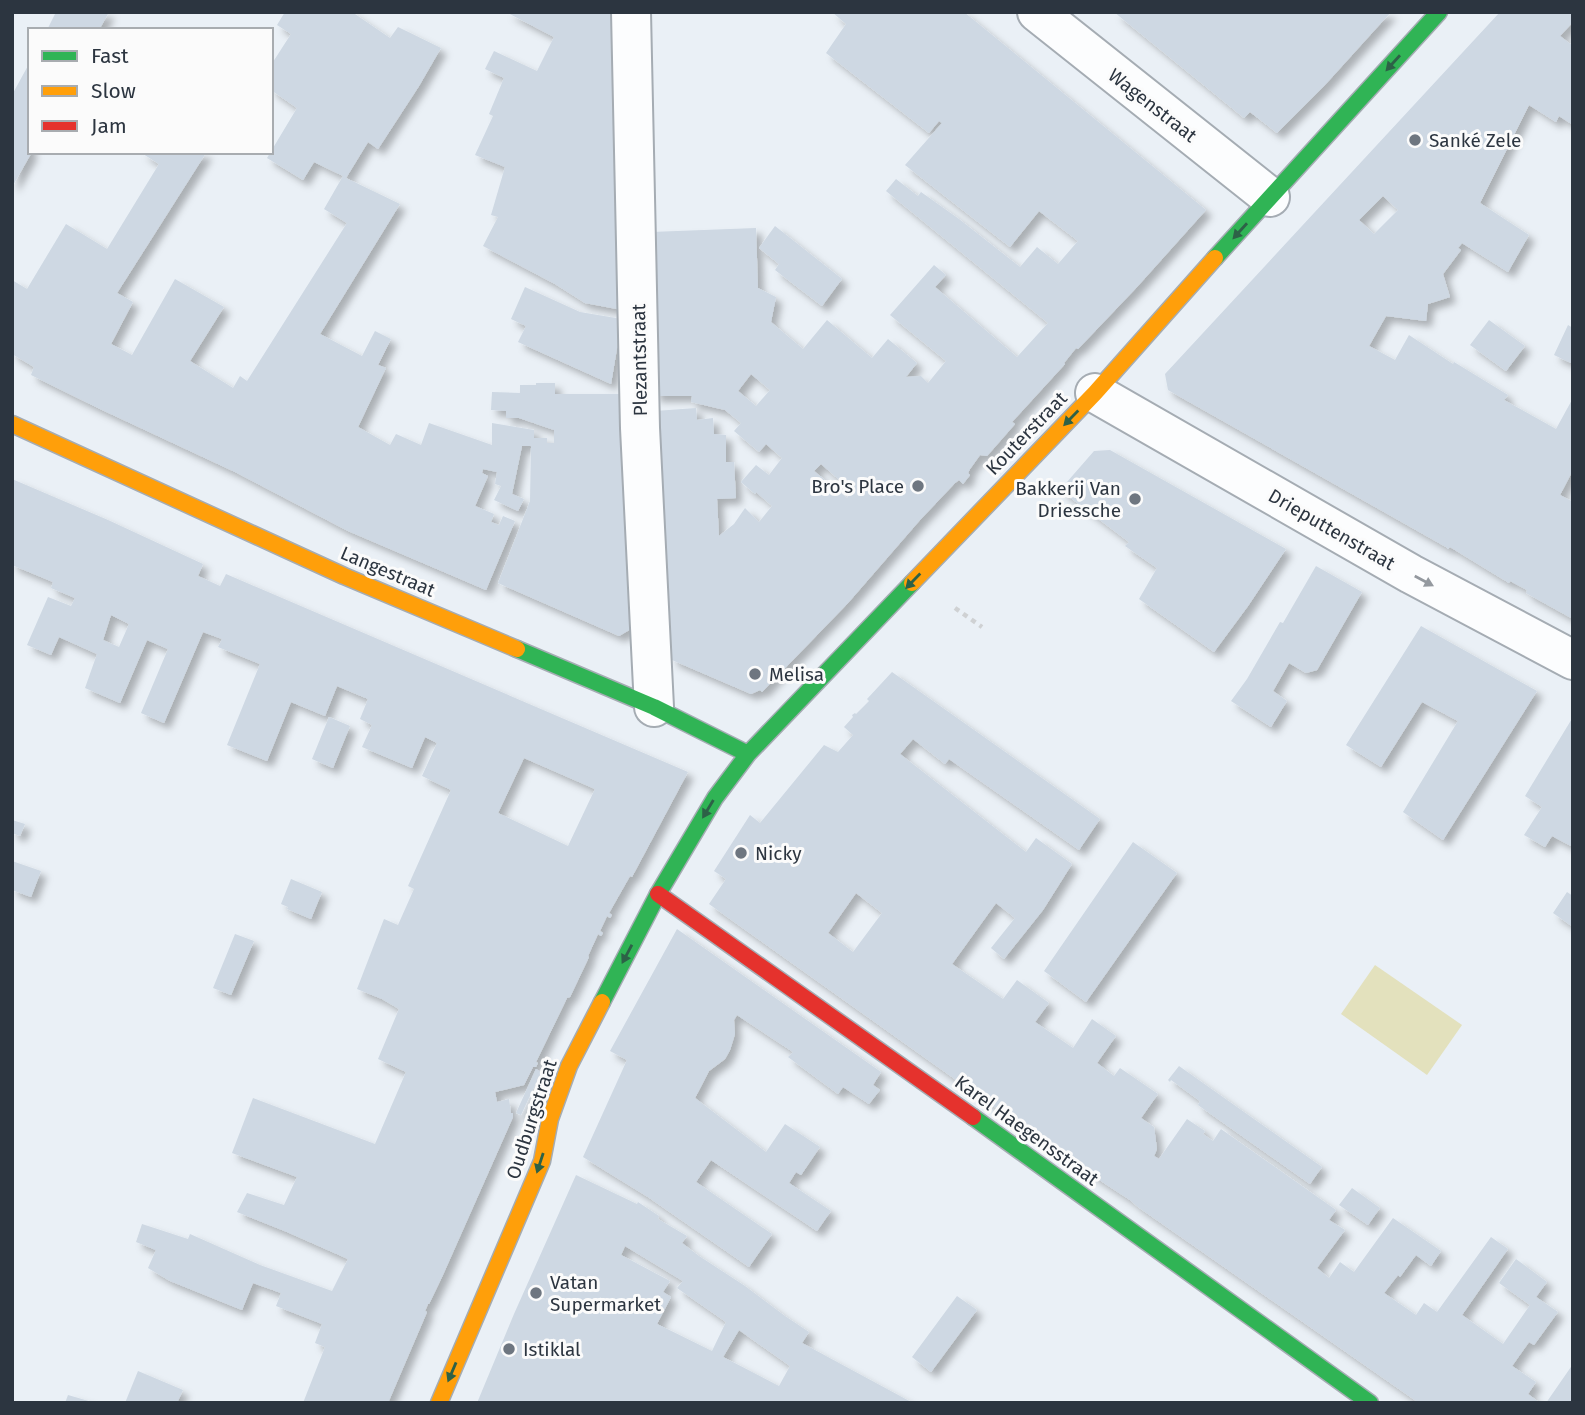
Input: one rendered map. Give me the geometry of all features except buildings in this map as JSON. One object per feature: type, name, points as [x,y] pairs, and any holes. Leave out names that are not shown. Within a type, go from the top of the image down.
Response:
[{"type":"street","name":"Plezantstraat","points":[[631,12],[640,428],[654,707]]},
{"type":"street","name":"Wagenstraat","points":[[1037,12],[1270,197]]},
{"type":"street","name":"Kouterstraat","points":[[658,894],[715,798],[748,754],[1095,393],[1439,12]]},
{"type":"street","name":"Drieputtenstraat","points":[[1095,393],[1411,574],[1573,660]]},
{"type":"street","name":"Langestraat","points":[[12,424],[344,576],[654,707],[748,754]]},
{"type":"street","name":"Oudburgstraat","points":[[439,1403],[542,1161],[550,1119],[569,1066],[658,894]]},
{"type":"street","name":"Karel Haegensstraat","points":[[658,894],[933,1088],[1370,1403]]},
{"type":"shaded area","points":[[1375,965],[1462,1025],[1427,1075],[1341,1014]]},
{"type":"traffic: fast","points":[[1215,258],[1439,12]]},
{"type":"traffic: fast","points":[[602,1002],[658,894],[715,798],[748,754],[912,583]]},
{"type":"traffic: fast","points":[[517,649],[654,707],[748,754]]},
{"type":"traffic: fast","points":[[973,1117],[1370,1403]]},
{"type":"traffic: slow","points":[[912,583],[1095,393],[1215,258]]},
{"type":"traffic: slow","points":[[12,424],[344,576],[517,649]]},
{"type":"traffic: slow","points":[[439,1403],[542,1161],[550,1119],[569,1066],[602,1002]]},
{"type":"traffic: jam","points":[[658,894],[973,1117]]},
{"type":"place","name":"Sanké Zele","points":[[1415,140]]},
{"type":"place","name":"Bro's Place","points":[[918,486]]},
{"type":"place","name":"Bakkerij Van Driessche","points":[[1135,499]]},
{"type":"place","name":"Melisa","points":[[755,674]]},
{"type":"place","name":"Nicky","points":[[741,853]]},
{"type":"place","name":"Vatan Supermarket","points":[[536,1293]]},
{"type":"place","name":"Istiklal","points":[[509,1349]]}]
